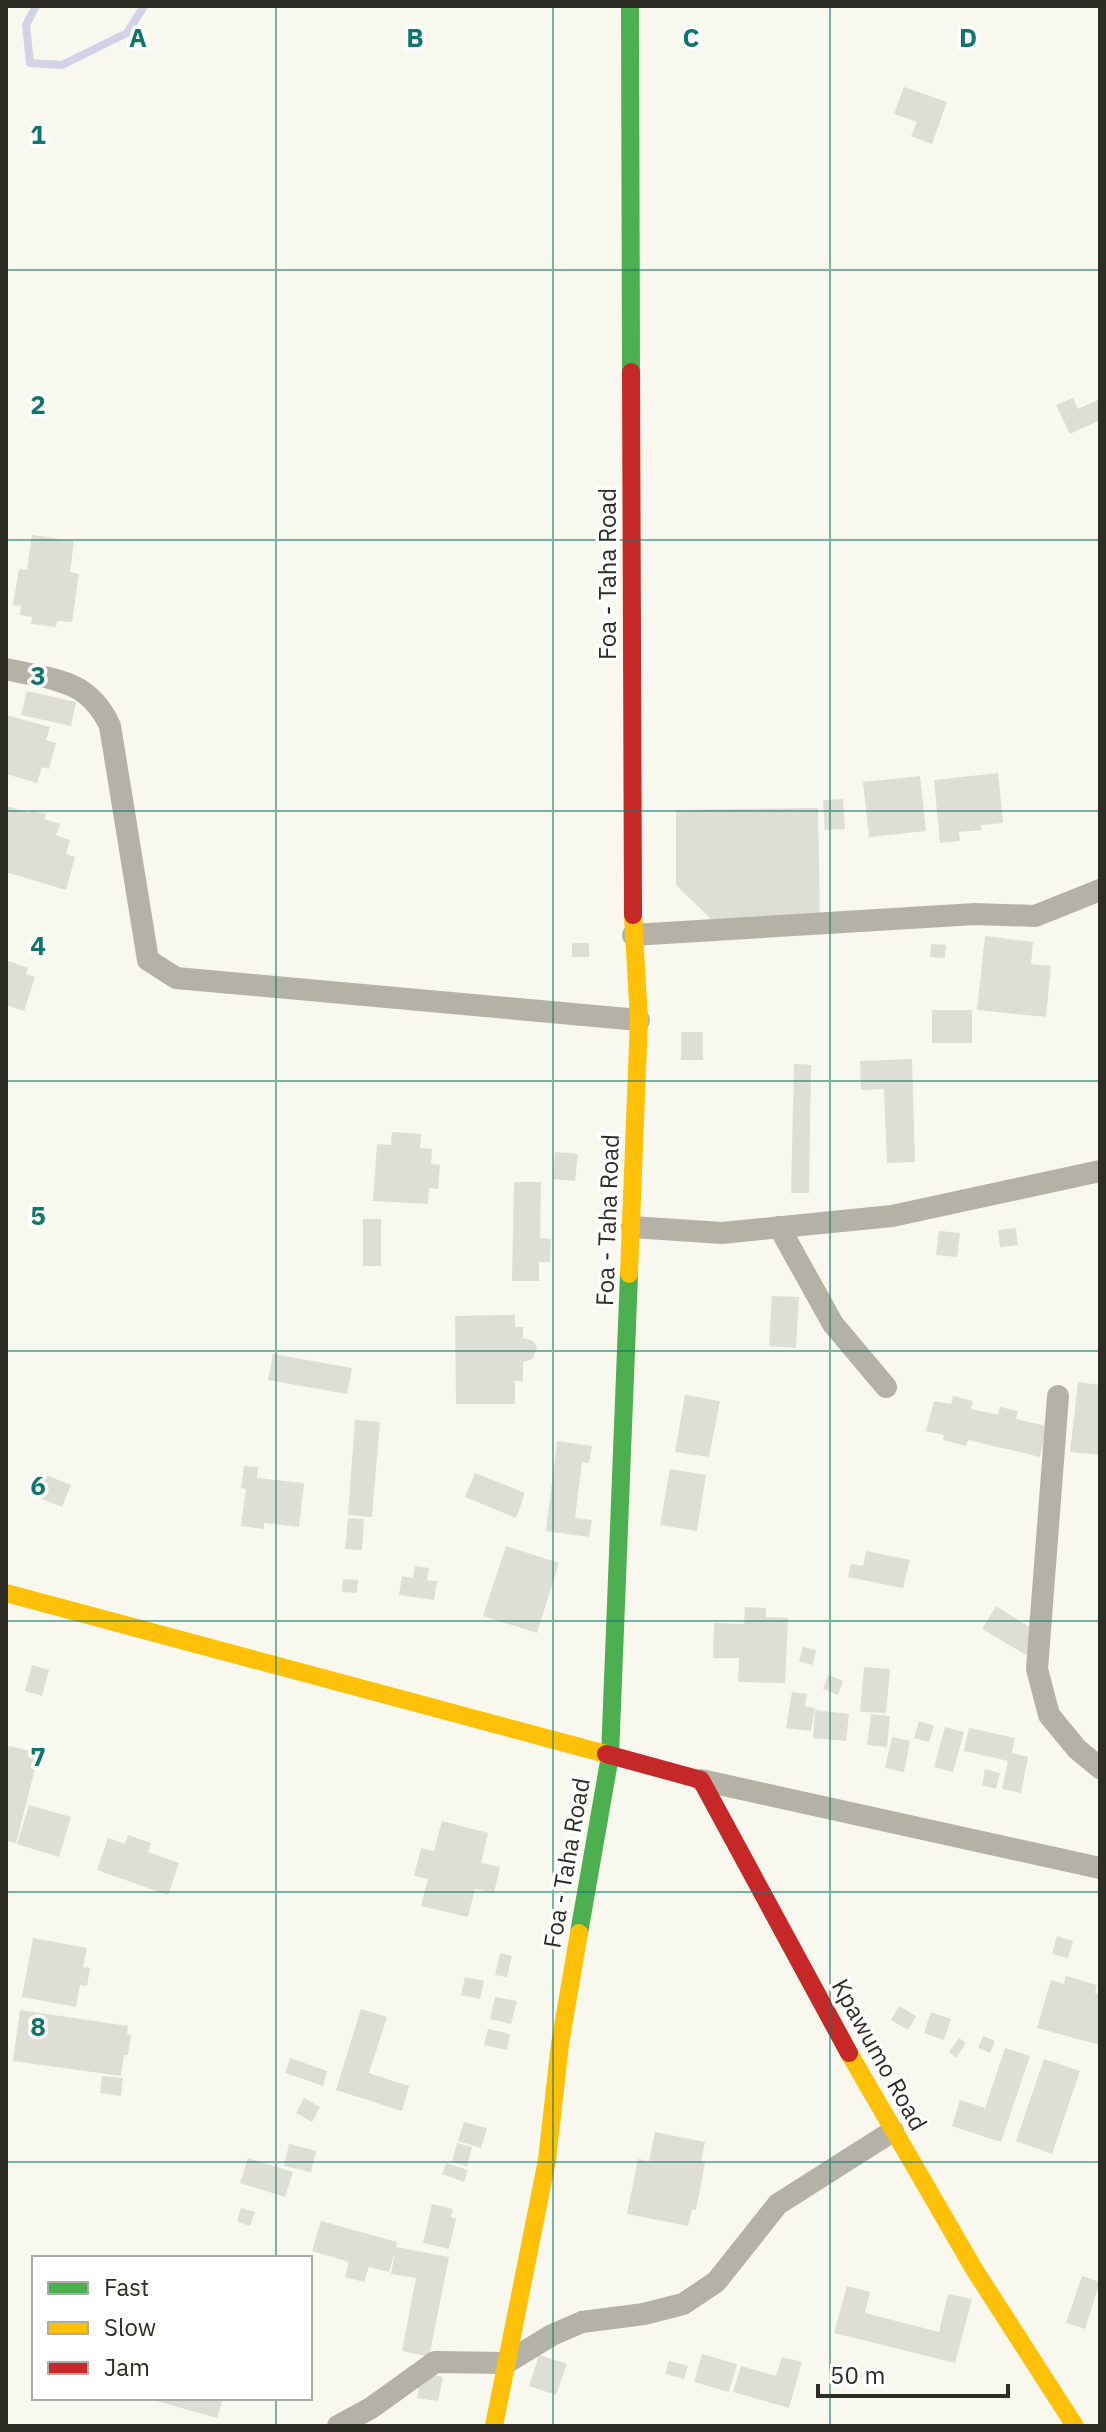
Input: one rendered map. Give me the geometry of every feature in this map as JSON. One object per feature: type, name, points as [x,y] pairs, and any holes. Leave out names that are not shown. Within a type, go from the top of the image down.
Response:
[{"type":"street","name":"Foa - Taha Road","points":[[494,2426],[547,2160],[560,2044],[610,1756],[639,1020],[633,935],[630,6]]},
{"type":"street","points":[[6,669],[73,684],[100,705],[110,726],[148,960],[176,978],[639,1020]]},
{"type":"street","points":[[633,935],[975,914],[1035,916],[1100,890]]},
{"type":"street","points":[[632,1227],[722,1233],[892,1216],[1100,1171]]},
{"type":"street","points":[[779,1227],[833,1324],[886,1387]]},
{"type":"street","points":[[1058,1396],[1037,1669],[1049,1715],[1077,1749],[1100,1768]]},
{"type":"street","points":[[6,1593],[701,1780],[1100,1868]]},
{"type":"street","name":"Kpawumo Road","points":[[701,1780],[893,2131],[1033,2365],[1075,2426]]},
{"type":"street","points":[[338,2426],[371,2408],[435,2362],[506,2363],[552,2335],[582,2322],[644,2314],[683,2304],[716,2282],[778,2204],[893,2131]]},
{"type":"building","points":[[904,87],[947,102],[932,144],[911,136],[917,122],[894,114]]},
{"type":"building","points":[[1073,398],[1078,409],[1100,399],[1100,420],[1070,434],[1056,405]]},
{"type":"building","points":[[32,535],[74,541],[70,572],[79,574],[72,622],[57,621],[56,627],[31,624],[32,617],[20,615],[21,606],[13,605],[19,569],[27,570]]},
{"type":"building","points":[[27,691],[76,702],[71,726],[21,715]]},
{"type":"building","points":[[6,715],[50,727],[46,740],[56,743],[49,769],[42,767],[37,783],[6,774]]},
{"type":"building","points":[[998,773],[1003,823],[981,825],[982,830],[959,832],[960,841],[940,843],[934,780]]},
{"type":"building","points":[[920,776],[926,831],[869,837],[863,782]]},
{"type":"building","points":[[843,799],[845,829],[825,830],[823,800]]},
{"type":"building","points":[[6,806],[46,814],[44,819],[60,824],[56,835],[70,840],[66,854],[75,857],[66,890],[6,872]]},
{"type":"building","points":[[818,808],[820,921],[714,922],[676,885],[676,810]]},
{"type":"building","points":[[985,936],[1033,942],[1031,964],[1051,966],[1046,1017],[977,1010]]},
{"type":"building","points":[[572,943],[589,943],[589,957],[572,957]]},
{"type":"building","points":[[931,944],[946,945],[945,958],[930,957]]},
{"type":"building","points":[[6,960],[28,968],[26,974],[35,977],[24,1011],[6,1005]]},
{"type":"building","points":[[932,1010],[972,1010],[972,1043],[932,1043]]},
{"type":"building","points":[[681,1032],[703,1032],[703,1060],[681,1060]]},
{"type":"building","points":[[912,1059],[915,1162],[887,1163],[884,1089],[861,1090],[860,1061]]},
{"type":"building","points":[[794,1064],[811,1065],[809,1193],[791,1193]]},
{"type":"building","points":[[392,1132],[421,1134],[420,1148],[432,1149],[431,1164],[440,1165],[438,1189],[429,1188],[428,1204],[373,1201],[377,1144],[391,1145]]},
{"type":"building","points":[[555,1152],[578,1154],[575,1181],[553,1179]]},
{"type":"building","points":[[514,1182],[541,1182],[540,1238],[551,1239],[550,1262],[539,1262],[539,1281],[512,1281]]},
{"type":"building","points":[[363,1219],[381,1219],[381,1266],[363,1266]]},
{"type":"building","points":[[1016,1228],[1018,1245],[1000,1247],[998,1230]]},
{"type":"building","points":[[939,1231],[960,1233],[957,1257],[936,1255]]},
{"type":"building","points":[[772,1296],[799,1297],[796,1348],[769,1346]]},
{"type":"building","points":[[515,1315],[515,1327],[523,1327],[523,1338],[533,1341],[537,1347],[533,1359],[523,1362],[523,1381],[515,1381],[515,1404],[456,1404],[455,1316]]},
{"type":"building","points":[[273,1354],[352,1368],[347,1394],[268,1380]]},
{"type":"building","points":[[1078,1382],[1100,1385],[1100,1455],[1070,1452]]},
{"type":"building","points":[[685,1395],[720,1401],[709,1457],[675,1452]]},
{"type":"building","points":[[953,1396],[973,1401],[971,1409],[998,1415],[1000,1407],[1018,1411],[1016,1419],[1047,1426],[1040,1457],[968,1440],[966,1446],[943,1440],[944,1435],[926,1431],[934,1401],[951,1404]]},
{"type":"building","points":[[355,1420],[380,1422],[372,1517],[348,1515]]},
{"type":"building","points":[[557,1441],[592,1446],[589,1463],[582,1462],[575,1518],[592,1520],[589,1537],[546,1531]]},
{"type":"building","points":[[244,1466],[258,1467],[257,1478],[304,1483],[299,1527],[264,1523],[264,1529],[241,1526],[246,1489],[241,1488]]},
{"type":"building","points":[[670,1469],[706,1475],[697,1531],[660,1525]]},
{"type":"building","points":[[475,1473],[525,1493],[516,1518],[465,1497]]},
{"type":"building","points":[[46,1475],[71,1485],[62,1507],[37,1497]]},
{"type":"building","points":[[348,1518],[364,1519],[362,1550],[345,1549]]},
{"type":"building","points":[[506,1546],[559,1563],[537,1633],[483,1616]]},
{"type":"building","points":[[866,1551],[910,1560],[903,1588],[848,1577],[851,1564],[863,1566]]},
{"type":"building","points":[[415,1566],[429,1568],[427,1580],[437,1581],[434,1600],[399,1595],[402,1576],[413,1578]]},
{"type":"building","points":[[343,1579],[358,1580],[357,1593],[342,1592]]},
{"type":"building","points":[[996,1606],[1039,1633],[1026,1655],[982,1629]]},
{"type":"building","points":[[745,1607],[766,1608],[766,1617],[788,1618],[785,1683],[738,1682],[739,1658],[713,1658],[714,1623],[744,1624]]},
{"type":"building","points":[[803,1647],[816,1650],[813,1665],[799,1661]]},
{"type":"building","points":[[32,1665],[49,1670],[42,1696],[25,1691]]},
{"type":"building","points":[[864,1667],[890,1669],[886,1713],[860,1712]]},
{"type":"building","points":[[828,1675],[843,1681],[838,1695],[823,1689]]},
{"type":"building","points":[[792,1692],[807,1694],[805,1706],[815,1708],[811,1731],[786,1728]]},
{"type":"building","points":[[815,1710],[849,1714],[846,1741],[813,1738]]},
{"type":"building","points":[[871,1714],[890,1716],[887,1747],[867,1745]]},
{"type":"building","points":[[919,1721],[934,1726],[929,1742],[914,1738]]},
{"type":"building","points":[[945,1727],[964,1732],[953,1772],[934,1767]]},
{"type":"building","points":[[969,1728],[1015,1738],[1012,1753],[1028,1757],[1021,1793],[1002,1789],[1008,1761],[964,1751]]},
{"type":"building","points":[[892,1737],[910,1741],[904,1772],[885,1768]]},
{"type":"building","points":[[9,1746],[39,1753],[16,1843],[6,1841],[6,1756]]},
{"type":"building","points":[[985,1769],[1000,1773],[996,1789],[982,1785]]},
{"type":"building","points":[[29,1805],[71,1817],[59,1857],[17,1844]]},
{"type":"building","points":[[442,1821],[488,1833],[481,1863],[500,1867],[494,1893],[475,1889],[468,1917],[421,1906],[428,1879],[414,1876],[421,1848],[434,1851]]},
{"type":"building","points":[[128,1835],[151,1843],[148,1852],[179,1863],[168,1895],[97,1870],[108,1838],[125,1844]]},
{"type":"building","points":[[1057,1936],[1073,1941],[1068,1958],[1052,1954]]},
{"type":"building","points":[[33,1938],[87,1948],[83,1967],[90,1968],[87,1986],[80,1985],[76,2007],[22,1997]]},
{"type":"building","points":[[500,1953],[512,1956],[507,1977],[495,1975]]},
{"type":"building","points":[[1066,1976],[1097,1985],[1095,1993],[1100,1994],[1100,2045],[1037,2028],[1051,1980],[1064,1984]]},
{"type":"building","points":[[465,1977],[484,1981],[480,1999],[461,1995]]},
{"type":"building","points":[[495,1997],[517,2001],[511,2024],[490,2019]]},
{"type":"building","points":[[899,2006],[916,2016],[908,2030],[891,2020]]},
{"type":"building","points":[[361,2009],[387,2017],[369,2073],[409,2086],[402,2111],[336,2090]]},
{"type":"building","points":[[20,2010],[128,2026],[127,2034],[131,2035],[121,2076],[13,2061]]},
{"type":"building","points":[[931,2012],[951,2019],[944,2040],[924,2033]]},
{"type":"building","points":[[488,2029],[510,2034],[507,2050],[484,2045]]},
{"type":"building","points":[[983,2036],[995,2041],[990,2053],[978,2048]]},
{"type":"building","points":[[959,2038],[966,2043],[956,2058],[949,2052]]},
{"type":"building","points":[[1005,2048],[1030,2056],[1001,2142],[952,2126],[960,2100],[985,2108]]},
{"type":"building","points":[[290,2058],[327,2071],[323,2086],[285,2073]]},
{"type":"building","points":[[1044,2059],[1080,2071],[1052,2154],[1016,2141]]},
{"type":"building","points":[[102,2076],[123,2078],[121,2096],[100,2093]]},
{"type":"building","points":[[304,2098],[320,2107],[312,2122],[296,2113]]},
{"type":"building","points":[[464,2122],[487,2128],[481,2148],[458,2141]]},
{"type":"building","points":[[655,2132],[705,2142],[701,2162],[705,2163],[696,2210],[692,2210],[688,2226],[627,2214],[638,2159],[649,2161]]},
{"type":"building","points":[[457,2143],[472,2147],[467,2166],[452,2162]]},
{"type":"building","points":[[289,2144],[316,2151],[311,2172],[284,2166]]},
{"type":"building","points":[[248,2158],[293,2172],[285,2197],[240,2183]]},
{"type":"building","points":[[446,2163],[468,2170],[464,2182],[442,2174]]},
{"type":"building","points":[[432,2204],[453,2209],[451,2217],[456,2219],[449,2249],[423,2243]]},
{"type":"building","points":[[241,2208],[255,2212],[250,2226],[237,2221]]},
{"type":"building","points":[[321,2221],[397,2242],[396,2247],[449,2257],[429,2357],[402,2351],[416,2278],[391,2274],[395,2251],[389,2272],[369,2267],[364,2282],[345,2277],[349,2262],[312,2251]]},
{"type":"building","points":[[1082,2276],[1100,2282],[1085,2329],[1066,2323]]},
{"type":"building","points":[[847,2286],[870,2292],[865,2313],[939,2332],[948,2294],[972,2299],[955,2363],[834,2333]]},
{"type":"building","points":[[702,2354],[737,2364],[729,2392],[694,2382]]},
{"type":"building","points":[[539,2355],[567,2364],[556,2395],[529,2386]]},
{"type":"building","points":[[782,2357],[802,2362],[789,2408],[733,2392],[741,2366],[776,2376]]},
{"type":"building","points":[[669,2361],[688,2366],[684,2379],[665,2374]]},
{"type":"building","points":[[421,2375],[443,2377],[438,2401],[417,2398]]},
{"type":"building","points":[[153,2400],[222,2400],[217,2418]]},
{"type":"waterway","points":[[36,6],[26,25],[30,63],[62,65],[127,33],[144,6]]},
{"type":"traffic: fast","points":[[630,6],[631,372]]},
{"type":"traffic: fast","points":[[579,1933],[610,1756],[629,1274]]},
{"type":"traffic: slow","points":[[629,1274],[639,1020],[633,915]]},
{"type":"traffic: slow","points":[[6,1593],[606,1754]]},
{"type":"traffic: slow","points":[[494,2426],[547,2160],[560,2044],[579,1933]]},
{"type":"traffic: slow","points":[[849,2053],[974,2269],[1075,2426]]},
{"type":"traffic: jam","points":[[631,372],[633,915]]},
{"type":"traffic: jam","points":[[606,1754],[701,1780],[849,2053]]}]
